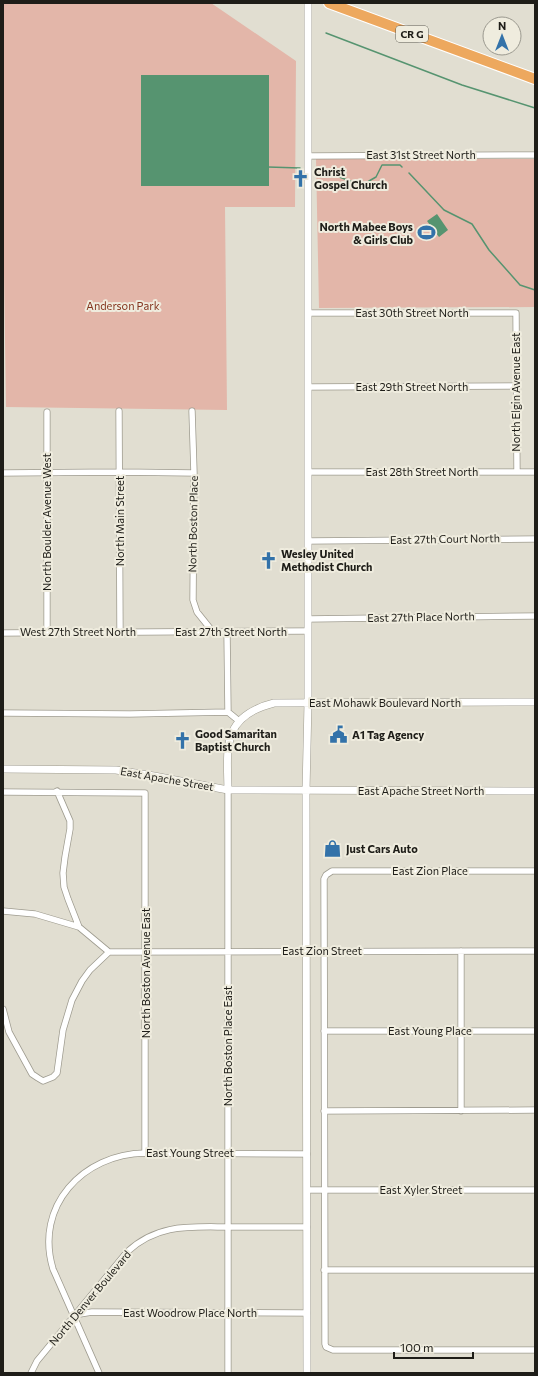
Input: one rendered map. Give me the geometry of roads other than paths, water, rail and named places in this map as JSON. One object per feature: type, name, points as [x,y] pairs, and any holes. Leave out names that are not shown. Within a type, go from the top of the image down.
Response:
[{"type":"highway","name":"CR G","points":[[329,3],[485,62],[535,79]]},
{"type":"highway","name":"CR G","points":[[485,62],[535,74]]},
{"type":"main road","points":[[307,1373],[306,791],[308,703],[308,3]]},
{"type":"main road","name":"East Mohawk Boulevard North","points":[[239,721],[251,711],[261,706],[274,703],[535,702]]},
{"type":"main road","name":"North Boston Place East","points":[[228,790],[228,750],[231,735],[239,721]]},
{"type":"main road","name":"East Apache Street","points":[[3,770],[116,770],[228,790],[306,791]]},
{"type":"main road","name":"East Apache Street North","points":[[306,791],[535,791]]},
{"type":"street","name":"East 31st Street North","points":[[308,156],[535,155]]},
{"type":"street","name":"East 30th Street North","points":[[308,313],[516,313]]},
{"type":"street","name":"North Elgin Avenue East","points":[[516,313],[516,472]]},
{"type":"street","name":"East 29th Street North","points":[[308,387],[516,386]]},
{"type":"street","name":"North Main Street","points":[[119,411],[120,632]]},
{"type":"street","name":"North Boston Place","points":[[192,411],[194,473],[193,600],[197,612],[213,632]]},
{"type":"street","name":"North Boulder Avenue West","points":[[47,412],[47,632]]},
{"type":"street","name":"East 28th Street North","points":[[308,472],[535,472]]},
{"type":"street","points":[[3,473],[194,473]]},
{"type":"street","name":"East 27th Court North","points":[[308,541],[535,539]]},
{"type":"street","name":"East 27th Place North","points":[[308,619],[535,616]]},
{"type":"street","name":"East 27th Street North","points":[[154,632],[308,631]]},
{"type":"street","name":"West 27th Street North","points":[[3,633],[154,632]]},
{"type":"street","points":[[227,632],[228,712]]},
{"type":"street","points":[[3,713],[130,714],[228,712],[239,721]]},
{"type":"street","name":"North Boston Place East","points":[[228,790],[228,1373]]},
{"type":"street","name":"East Apache Street","points":[[3,792],[145,793]]},
{"type":"street","points":[[57,792],[70,821],[63,873],[64,888],[79,927]]},
{"type":"street","name":"North Boston Avenue East","points":[[145,793],[145,1153]]},
{"type":"street","name":"East Zion Place","points":[[324,951],[324,879],[326,874],[332,871],[535,871]]},
{"type":"street","points":[[3,911],[35,914],[79,927],[110,952],[90,970],[82,981],[72,1000],[68,1012],[57,1073],[53,1077],[43,1081],[32,1074],[9,1032],[3,1009]]},
{"type":"street","points":[[324,951],[324,1341],[326,1347],[333,1350],[535,1350]]},
{"type":"street","points":[[461,951],[461,1111]]},
{"type":"street","name":"East Zion Street","points":[[110,952],[535,951]]},
{"type":"street","name":"East Young Place","points":[[324,1031],[535,1030]]},
{"type":"street","points":[[324,1111],[535,1110]]},
{"type":"street","name":"East Young Street","points":[[100,1372],[50,1260],[50,1226],[63,1195],[79,1177],[108,1160],[123,1155],[145,1153],[307,1154]]},
{"type":"street","name":"East Xyler Street","points":[[307,1190],[535,1190]]},
{"type":"street","points":[[228,1227],[307,1227]]},
{"type":"street","name":"North Denver Boulevard","points":[[31,1373],[37,1361],[74,1316],[127,1252],[140,1241],[151,1235],[176,1228],[228,1227]]},
{"type":"street","points":[[324,1270],[535,1270]]},
{"type":"street","name":"East Woodrow Place North","points":[[74,1316],[92,1312],[307,1313]]},
{"type":"waterway","points":[[326,33],[462,85],[535,108]]},
{"type":"waterway","points":[[369,181],[376,177],[382,165],[400,165],[402,167]]},
{"type":"waterway","points":[[268,167],[300,168]]},
{"type":"waterway","points":[[316,168],[321,168],[334,175],[361,185]]},
{"type":"waterway","points":[[409,173],[444,210],[472,224],[489,250],[520,285],[535,290]]},
{"type":"place","name":"Christ Gospel Church","points":[[301,178]]},
{"type":"place","name":"North Mabee Boys & Girls Club","points":[[426,233]]},
{"type":"place","name":"Wesley United Methodist Church","points":[[268,560]]},
{"type":"place","name":"A1 Tag Agency","points":[[339,735]]},
{"type":"place","name":"Good Samaritan Baptist Church","points":[[182,740]]},
{"type":"place","name":"Just Cars Auto","points":[[333,849]]},
{"type":"park label","name":"Anderson Park","points":[[123,306]]}]
